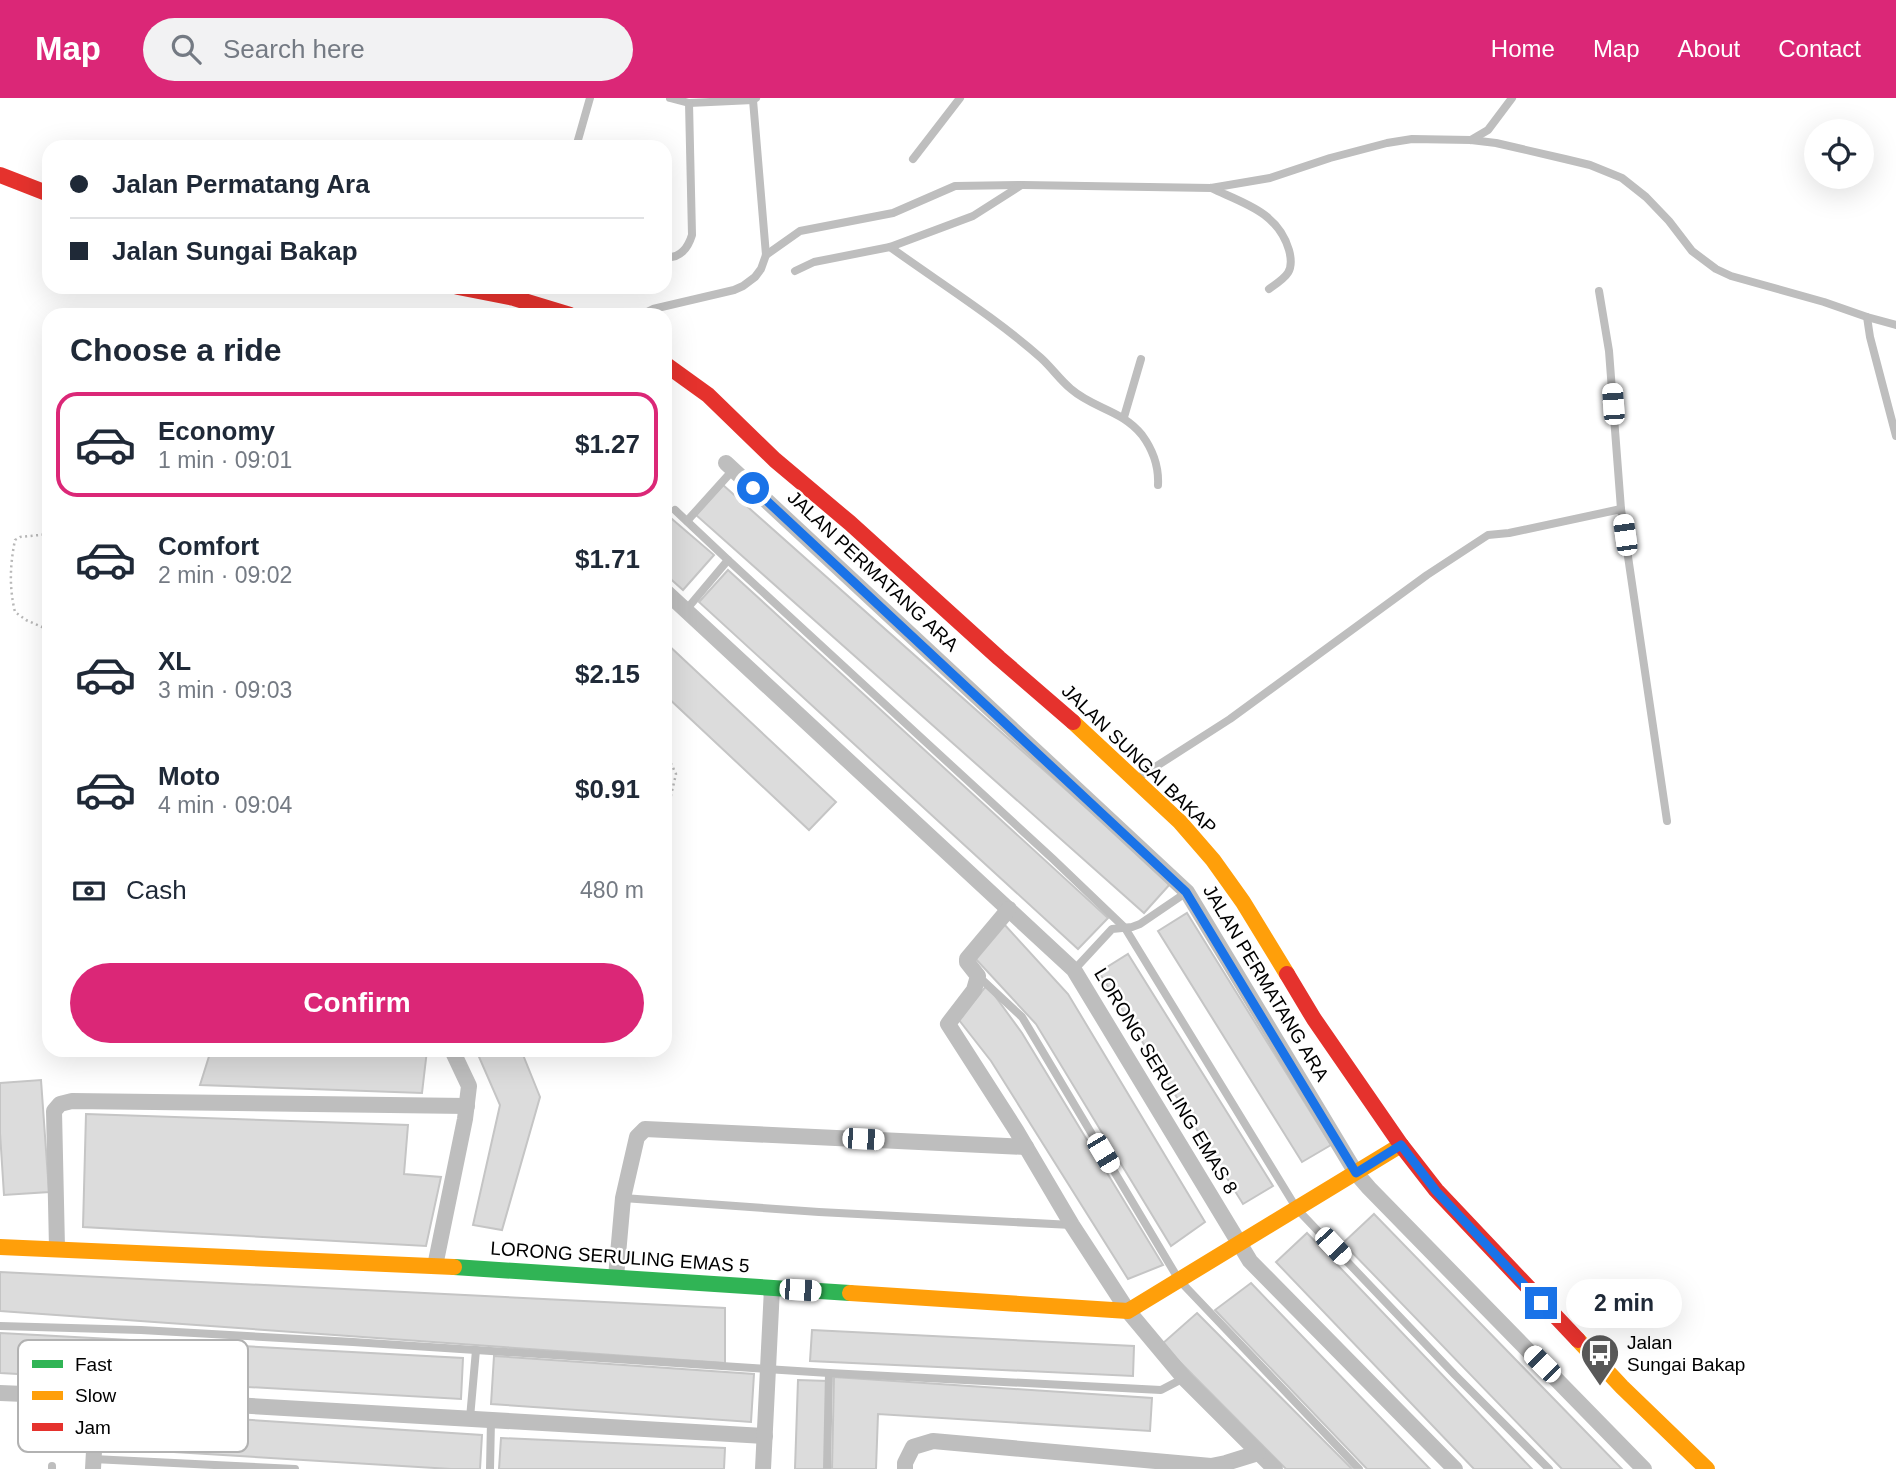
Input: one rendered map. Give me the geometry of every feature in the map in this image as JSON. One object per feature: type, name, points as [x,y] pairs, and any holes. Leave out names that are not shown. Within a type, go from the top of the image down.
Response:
[{"type":"main road","points":[[0,175],[42,191]]},
{"type":"main road","points":[[501,294],[551,308]]},
{"type":"main road","name":"JALAN SUNGAI BAKAP","points":[[672,369],[708,395],[775,460],[850,523],[1180,822],[1213,860],[1243,902],[1314,1019],[1436,1191],[1622,1387],[1707,1469]]},
{"type":"main road","points":[[1128,1311],[1401,1145]]},
{"type":"main road","name":"LORONG SERULING EMAS 5","points":[[0,1247],[435,1266],[1128,1311]]},
{"type":"street","name":"JALAN PERMATANG ARA","points":[[730,467],[1186,892],[1356,1173],[1644,1469]]},
{"type":"street","name":"LORONG SERULING EMAS 8","points":[[672,598],[1074,970],[1250,1261],[1455,1469]]},
{"type":"street","points":[[1009,909],[967,959],[978,976],[974,990],[948,1024],[1128,1311],[1184,1378],[1268,1463]]},
{"type":"street","points":[[435,1266],[467,1106],[468,1086],[455,1057]]},
{"type":"street","points":[[57,1248],[54,1111],[60,1104],[72,1101],[467,1106]]},
{"type":"street","points":[[617,1277],[623,1198],[637,1137],[645,1129],[1026,1147]]},
{"type":"street","points":[[763,1469],[772,1288]]},
{"type":"street","points":[[0,1393],[18,1394]]},
{"type":"street","points":[[248,1406],[765,1436]]},
{"type":"street","points":[[905,1469],[905,1462],[913,1447],[933,1441],[1211,1466],[1268,1463]]},
{"type":"lane","points":[[578,140],[590,98]]},
{"type":"lane","points":[[657,308],[743,286],[761,269],[765,255],[754,99],[689,103],[670,98]]},
{"type":"lane","points":[[914,159],[960,98]]},
{"type":"lane","points":[[1471,140],[1488,130],[1512,98]]},
{"type":"lane","points":[[672,258],[684,252],[692,234],[689,103]]},
{"type":"lane","points":[[765,255],[800,231],[893,213],[955,186],[1211,188],[1270,177],[1387,143],[1412,139],[1471,140],[1496,143],[1590,165],[1622,178],[1646,197],[1692,251],[1716,269],[1731,276],[1896,326]]},
{"type":"lane","points":[[796,271],[814,262],[890,247],[973,216],[1023,185]]},
{"type":"lane","points":[[1211,188],[1256,208],[1272,220],[1284,237],[1290,254],[1290,269],[1285,278],[1269,289]]},
{"type":"lane","points":[[890,247],[1012,335],[1041,358],[1071,389],[1094,405],[1124,417],[1141,433],[1149,446],[1156,461],[1158,485]]},
{"type":"lane","points":[[1599,290],[1609,351],[1621,509],[1667,821]]},
{"type":"lane","points":[[1867,317],[1896,436]]},
{"type":"lane","points":[[1124,417],[1141,359]]},
{"type":"lane","points":[[687,522],[730,467]]},
{"type":"lane","points":[[1136,780],[1230,719],[1427,575],[1488,535],[1621,509]]},
{"type":"lane","points":[[675,510],[1125,928],[1297,1209],[1445,1365],[1549,1469]]},
{"type":"lane","points":[[685,610],[728,560]]},
{"type":"lane","points":[[1074,970],[1112,929],[1140,924],[1186,892]]},
{"type":"lane","points":[[978,976],[1022,1017],[1179,1280],[1359,1469]]},
{"type":"lane","points":[[623,1198],[819,1212],[1072,1225]]},
{"type":"lane","points":[[0,1326],[141,1330],[768,1370],[1161,1390],[1184,1378]]},
{"type":"lane","points":[[470,1418],[476,1350]]},
{"type":"lane","points":[[827,1469],[829,1373]]},
{"type":"lane","points":[[490,1469],[491,1420]]},
{"type":"lane","points":[[93,1464],[295,1469]]},
{"type":"path","points":[[42,535],[15,540],[10,565],[10,593],[15,612],[42,627]]},
{"type":"path","points":[[672,767],[676,774],[672,791]]},
{"type":"building","points":[[723,485],[1171,883],[1144,913],[696,515]]},
{"type":"building","points":[[672,519],[714,555],[683,590],[672,580]]},
{"type":"building","points":[[728,570],[1108,918],[1078,949],[699,602]]},
{"type":"building","points":[[672,649],[836,802],[809,830],[672,702]]},
{"type":"building","points":[[1187,913],[1331,1145],[1302,1162],[1158,931]]},
{"type":"building","points":[[1003,923],[1068,994],[1205,1222],[1171,1246],[1036,1024],[973,956]]},
{"type":"building","points":[[1128,954],[1273,1186],[1243,1204],[1099,972]]},
{"type":"building","points":[[987,985],[1022,1033],[1163,1265],[1128,1279],[991,1061],[959,1020]]},
{"type":"building","points":[[209,1057],[426,1057],[422,1093],[200,1085]]},
{"type":"building","points":[[479,1057],[524,1057],[540,1097],[502,1230],[473,1225],[500,1105]]},
{"type":"building","points":[[41,1080],[49,1192],[4,1195],[0,1083]]},
{"type":"building","points":[[86,1114],[408,1125],[404,1174],[441,1177],[426,1246],[83,1227]]},
{"type":"building","points":[[1374,1214],[1622,1469],[1562,1469],[1343,1243]]},
{"type":"building","points":[[1307,1233],[1532,1469],[1474,1469],[1276,1262]]},
{"type":"building","points":[[0,1272],[725,1308],[725,1363],[0,1311]]},
{"type":"building","points":[[1251,1283],[1430,1469],[1367,1469],[1215,1310]]},
{"type":"building","points":[[1197,1313],[1352,1469],[1286,1469],[1162,1344]]},
{"type":"building","points":[[812,1330],[1134,1346],[1133,1376],[810,1361]]},
{"type":"building","points":[[0,1333],[130,1340],[18,1340],[18,1374],[0,1373]]},
{"type":"building","points":[[248,1346],[463,1358],[461,1399],[248,1387]]},
{"type":"building","points":[[494,1356],[754,1374],[751,1422],[491,1404]]},
{"type":"building","points":[[834,1377],[1152,1398],[1150,1431],[878,1414],[876,1469],[832,1469]]},
{"type":"building","points":[[798,1380],[828,1381],[826,1469],[795,1469]]},
{"type":"building","points":[[248,1420],[482,1435],[480,1469],[174,1452],[248,1452]]},
{"type":"building","points":[[501,1438],[725,1448],[724,1469],[499,1469]]},
{"type":"traffic: fast","points":[[454,1267],[850,1293]]},
{"type":"traffic: slow","points":[[1073,722],[1180,822],[1213,860],[1243,902],[1287,974]]},
{"type":"traffic: slow","points":[[850,1293],[1128,1311],[1401,1145]]},
{"type":"traffic: slow","points":[[0,1247],[454,1267]]},
{"type":"traffic: slow","points":[[1578,1340],[1622,1387],[1707,1469]]},
{"type":"traffic: jam","points":[[0,175],[42,191]]},
{"type":"traffic: jam","points":[[494,294],[547,308]]},
{"type":"traffic: jam","points":[[672,369],[708,395],[775,460],[850,523],[1073,722]]},
{"type":"traffic: jam","points":[[1287,974],[1314,1019],[1401,1145],[1436,1190],[1578,1340]]},
{"type":"place","name":"Jalan Sungai Bakap","points":[[1600,1387]]},
{"type":"route","points":[[753,488],[1186,892],[1356,1173],[1401,1145],[1436,1191],[1541,1303]]}]
